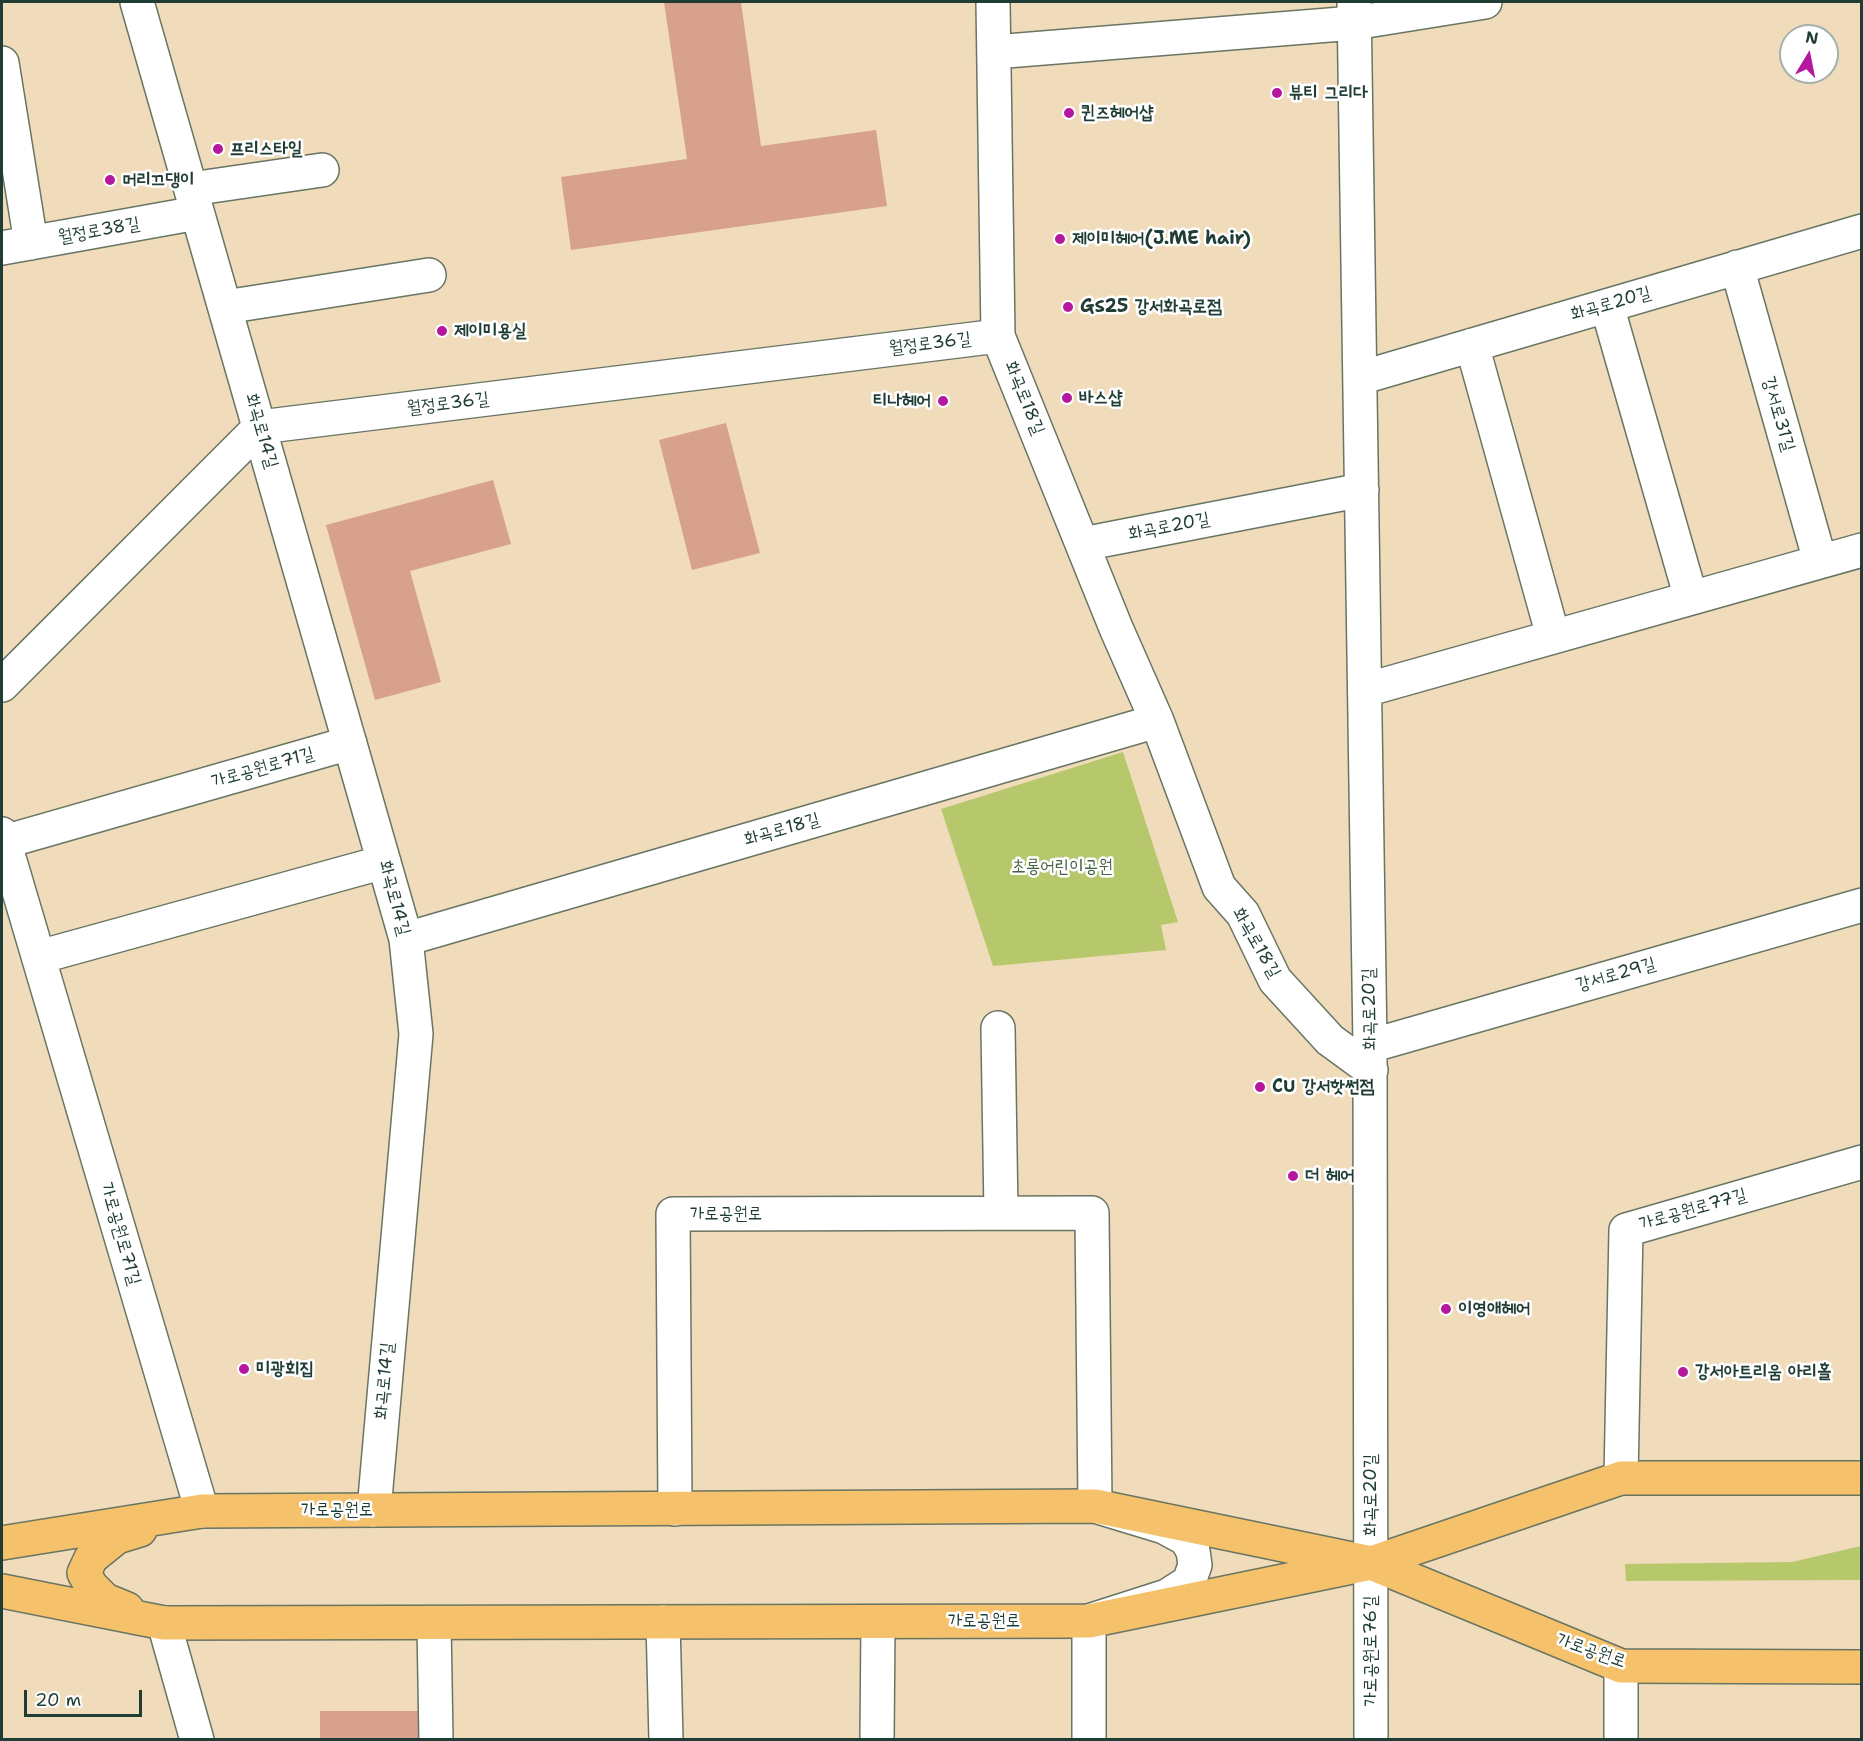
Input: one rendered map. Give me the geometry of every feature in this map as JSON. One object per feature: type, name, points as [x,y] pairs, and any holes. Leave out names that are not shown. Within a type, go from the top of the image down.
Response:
[{"type":"main road","name":"가로공원로","points":[[2,1591],[164,1623],[1089,1621],[1371,1563],[1621,1478],[1862,1478]]},
{"type":"main road","name":"가로공원로","points":[[2,1543],[202,1511],[1095,1506],[1371,1563],[1622,1666],[1862,1667]]},
{"type":"main road","points":[[164,1623],[105,1600],[91,1586],[84,1573],[91,1558],[117,1537],[202,1511]]},
{"type":"street","name":"화곡로14길","points":[[137,2],[406,939],[416,1034],[374,1510]]},
{"type":"street","name":"화곡로18길","points":[[993,2],[998,336],[1116,628],[1158,721],[1219,887],[1243,914],[1275,980],[1330,1040],[1371,1058]]},
{"type":"street","points":[[994,52],[1354,12],[1485,2]]},
{"type":"street","name":"화곡로20길","points":[[1354,12],[1371,1058],[1371,1563]]},
{"type":"street","points":[[2,63],[16,246]]},
{"type":"street","points":[[194,201],[322,170]]},
{"type":"street","name":"월정로38길","points":[[16,246],[194,201]]},
{"type":"street","name":"화곡로20길","points":[[1360,378],[1861,232]]},
{"type":"street","name":"강서로31길","points":[[1737,267],[1820,561]]},
{"type":"street","points":[[225,307],[429,275]]},
{"type":"street","points":[[1607,306],[1691,597]]},
{"type":"street","name":"월정로36길","points":[[260,427],[998,336]]},
{"type":"street","points":[[1472,345],[1553,636]]},
{"type":"street","points":[[2,685],[260,427]]},
{"type":"street","name":"화곡로20길","points":[[1083,544],[1362,490]]},
{"type":"street","points":[[1365,690],[1862,550]]},
{"type":"street","name":"화곡로18길","points":[[406,939],[1158,721]]},
{"type":"street","name":"가로공원로71길","points":[[202,1511],[3,838],[350,743]]},
{"type":"street","points":[[39,957],[384,862]]},
{"type":"street","name":"강서로29길","points":[[1371,1058],[1862,905]]},
{"type":"street","points":[[998,1028],[1001,1213]]},
{"type":"street","name":"가로공원로77길","points":[[1621,1478],[1626,1230],[1862,1162]]},
{"type":"street","name":"가로공원로","points":[[675,1509],[673,1214],[1092,1213],[1095,1506]]},
{"type":"street","points":[[1089,1740],[1089,1621],[1167,1596],[1190,1582],[1195,1565],[1193,1551],[1186,1539],[1164,1527],[1095,1506]]},
{"type":"street","name":"가로공원로76길","points":[[1371,1563],[1371,1740]]},
{"type":"street","points":[[663,1622],[666,1740]]},
{"type":"street","points":[[878,1622],[878,1740]]},
{"type":"street","points":[[164,1623],[197,1740]]},
{"type":"street","points":[[434,1623],[436,1740]]},
{"type":"street","points":[[1621,1740],[1622,1666]]},
{"type":"green space","name":"초롱어린이공원","points":[[1123,752],[1178,922],[1161,925],[1166,950],[993,966],[941,809]]},
{"type":"green space","points":[[1861,1546],[1861,1580],[1626,1581],[1625,1564],[1792,1562]]},
{"type":"building","points":[[664,2],[741,2],[761,146],[876,130],[887,206],[571,250],[561,177],[687,159]]},
{"type":"building","points":[[726,423],[760,553],[692,570],[659,440]]},
{"type":"building","points":[[493,480],[511,544],[410,571],[441,682],[375,700],[326,525]]},
{"type":"building","points":[[320,1711],[421,1711],[421,1740],[320,1740]]},
{"type":"place","name":"뷰티 그리다","points":[[1277,93]]},
{"type":"place","name":"퀸즈헤어샵","points":[[1069,113]]},
{"type":"place","name":"프리스타일","points":[[218,149]]},
{"type":"place","name":"머리끄댕이","points":[[110,180]]},
{"type":"place","name":"제이미헤어(J.ME hair)","points":[[1060,239]]},
{"type":"place","name":"GS25 강서화곡로점","points":[[1068,307]]},
{"type":"place","name":"제이미용실","points":[[442,331]]},
{"type":"place","name":"바스샵","points":[[1067,398]]},
{"type":"place","name":"티나헤어","points":[[943,401]]},
{"type":"place","name":"CU 강서핫썬점","points":[[1260,1087]]},
{"type":"place","name":"더 헤어","points":[[1293,1176]]},
{"type":"place","name":"이영애헤어","points":[[1446,1309]]},
{"type":"place","name":"미광회집","points":[[244,1369]]},
{"type":"place","name":"강서아트리움 아리홀","points":[[1683,1372]]}]
